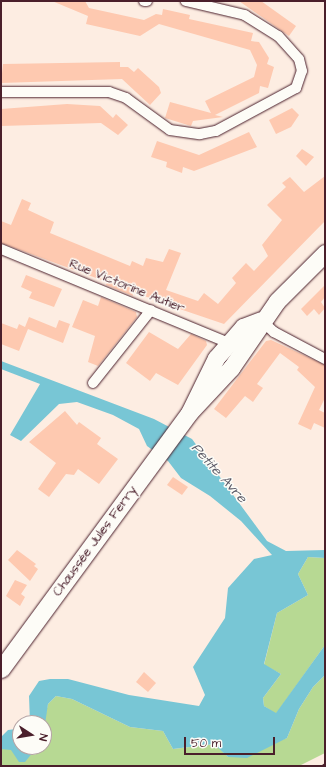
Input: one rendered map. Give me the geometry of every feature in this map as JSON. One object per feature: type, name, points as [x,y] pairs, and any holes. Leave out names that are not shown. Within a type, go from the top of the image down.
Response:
[{"type":"main road","name":"Chaussée Jules Ferry","points":[[1,669],[189,413],[197,390],[236,346],[259,329],[261,320],[325,253]]},
{"type":"street","points":[[1,92],[109,92],[126,98],[170,130],[200,134],[216,131],[296,88],[302,71],[299,59],[278,36],[245,15],[186,1]]},
{"type":"street","name":"Rue Victorine Autier","points":[[1,249],[236,346]]},
{"type":"street","points":[[93,383],[151,310]]},
{"type":"street","points":[[261,320],[274,332],[325,359]]},
{"type":"green space","points":[[308,557],[325,558],[325,645],[276,714],[264,706],[263,698],[281,674],[264,665],[277,613],[308,595],[298,574]]},
{"type":"green space","points":[[325,675],[325,753],[299,766],[1,766],[1,749],[12,748],[12,755],[52,755],[52,715],[45,715],[48,704],[56,696],[72,699],[130,727],[163,731],[173,749],[215,744],[228,757],[287,738],[299,709],[313,687]]},
{"type":"water","points":[[1,361],[154,419],[192,439],[267,541],[286,551],[325,550],[325,558],[308,557],[298,574],[308,595],[277,613],[264,664],[281,674],[263,698],[264,706],[276,713],[325,645],[325,675],[313,687],[299,709],[287,738],[247,758],[228,757],[214,744],[173,749],[163,731],[130,727],[72,699],[56,696],[48,704],[46,715],[30,715],[29,696],[39,681],[50,679],[68,679],[129,695],[199,706],[205,695],[193,667],[225,618],[228,588],[254,559],[272,555],[241,521],[210,496],[181,478],[168,461],[147,446],[139,429],[113,415],[77,402],[59,404],[21,441],[10,435],[40,384],[1,369]]},
{"type":"water","points":[[8,730],[12,730],[12,752],[11,750],[1,749],[1,737]]},
{"type":"water","points":[[14,755],[31,755],[25,762],[19,762]]},
{"type":"building","points":[[52,1],[85,1],[89,8],[144,20],[156,14],[162,15],[163,9],[190,15],[189,19],[253,33],[251,41],[259,42],[269,58],[267,64],[274,67],[268,88],[260,86],[259,93],[215,115],[223,117],[193,121],[191,126],[165,118],[170,102],[211,113],[205,101],[254,77],[257,65],[250,50],[159,24],[140,36],[86,24],[88,16]]},
{"type":"building","points":[[239,1],[261,1],[296,26],[289,36]]},
{"type":"building","points":[[120,62],[120,67],[128,67],[134,72],[138,68],[159,87],[161,93],[150,105],[122,79],[1,83],[3,64]]},
{"type":"building","points":[[67,104],[100,106],[113,118],[116,114],[128,125],[118,135],[101,123],[1,126],[1,109]]},
{"type":"building","points":[[292,108],[299,115],[291,127],[276,134],[269,120]]},
{"type":"building","points":[[249,132],[257,147],[194,171],[183,167],[182,173],[166,167],[167,162],[151,157],[157,141],[199,155]]},
{"type":"building","points":[[302,149],[314,157],[306,166],[296,156]]},
{"type":"building","points":[[325,176],[325,221],[224,324],[168,305],[170,303],[156,293],[152,299],[132,291],[133,296],[106,285],[107,282],[1,243],[1,221],[11,225],[22,199],[31,203],[28,210],[54,222],[50,233],[130,266],[132,261],[143,266],[146,258],[163,262],[169,249],[181,253],[166,290],[198,301],[204,293],[218,304],[236,283],[232,278],[246,263],[254,271],[268,256],[262,245],[282,220],[267,205],[286,187],[282,183],[290,177],[304,192]]},
{"type":"building","points":[[26,275],[62,289],[54,307],[29,298],[32,292],[21,287]]},
{"type":"building","points":[[325,285],[325,297],[321,302],[325,308],[319,315],[314,309],[307,316],[301,309]]},
{"type":"building","points":[[101,297],[136,312],[137,317],[98,366],[88,362],[95,336],[72,327],[83,300],[98,306]]},
{"type":"building","points":[[29,317],[56,328],[59,320],[70,324],[63,343],[28,329],[19,351],[1,344],[1,323],[17,329],[19,324],[25,327]]},
{"type":"building","points":[[149,332],[178,349],[191,334],[206,341],[207,345],[178,385],[156,373],[150,381],[126,363]]},
{"type":"building","points":[[271,340],[325,365],[325,398],[319,410],[325,413],[325,428],[314,423],[311,430],[298,424],[315,387],[297,370],[299,367],[280,353],[257,384],[263,388],[253,402],[245,396],[226,418],[214,409],[266,341]]},
{"type":"building","points":[[65,411],[77,425],[79,422],[101,438],[97,444],[118,459],[99,484],[78,469],[74,475],[66,474],[49,497],[38,489],[56,463],[29,442]]},
{"type":"building","points":[[173,477],[188,487],[182,495],[167,485]]},
{"type":"building","points":[[17,550],[36,564],[34,566],[38,569],[30,581],[8,560]]},
{"type":"building","points":[[15,580],[27,585],[21,594],[25,597],[20,606],[6,596]]},
{"type":"building","points":[[144,672],[156,683],[148,692],[136,682]]},
{"type":"water label","name":"Petite Avre","points":[[219,473]]}]
